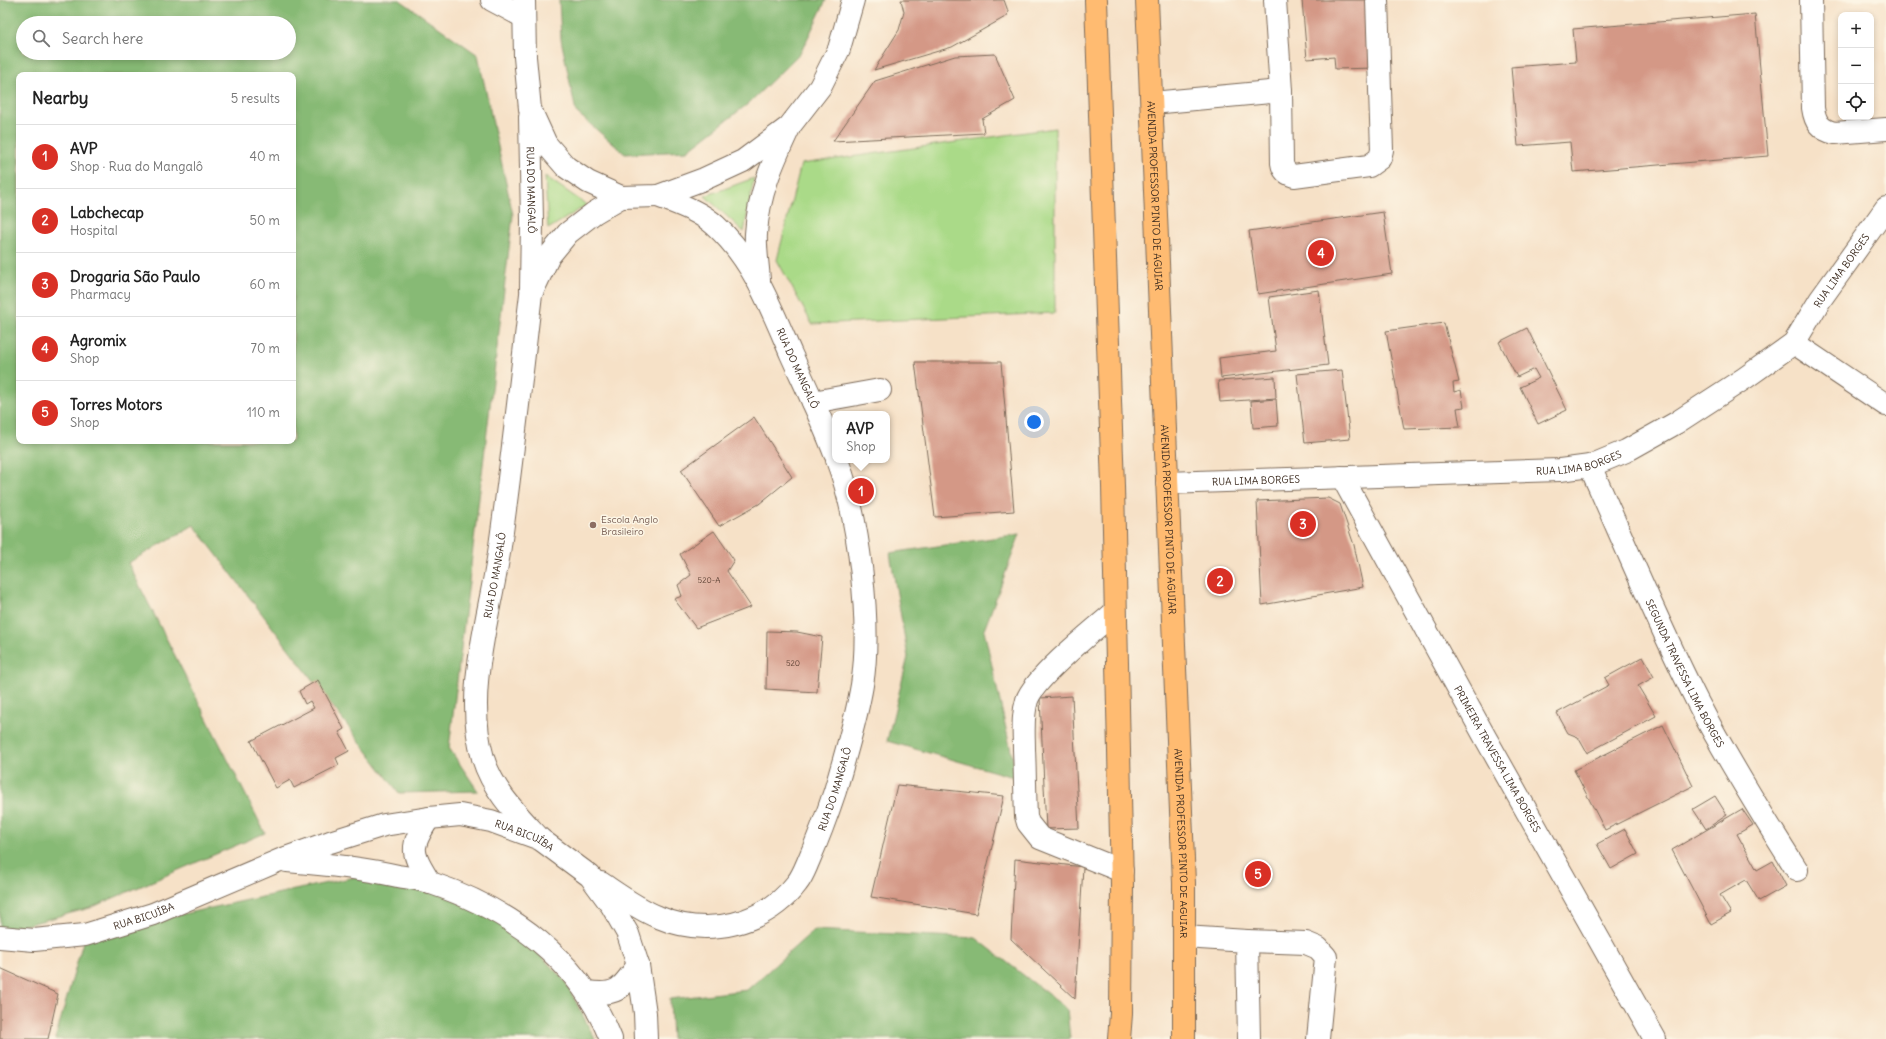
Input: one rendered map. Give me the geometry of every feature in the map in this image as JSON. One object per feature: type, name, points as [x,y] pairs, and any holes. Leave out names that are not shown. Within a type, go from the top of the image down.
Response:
[{"type":"main road","points":[[1096,0],[1112,478],[1122,871],[1121,1014],[1119,1039]]},
{"type":"main road","name":"AVENIDA PROFESSOR PINTO DE AGUIAR","points":[[1147,0],[1184,883],[1184,1039]]},
{"type":"street","points":[[492,0],[524,8]]},
{"type":"street","name":"RUA DO MANGALÔ","points":[[759,282],[756,235],[760,202],[770,169],[789,127],[820,87],[839,49],[854,0]]},
{"type":"street","points":[[1275,0],[1281,91],[1282,163],[1283,168],[1288,174],[1294,176],[1369,166],[1376,162],[1382,150],[1377,0]]},
{"type":"street","points":[[1811,0],[1813,108],[1815,119],[1821,128],[1835,133],[1886,129]]},
{"type":"street","name":"RUA DO MANGALÔ","points":[[524,8],[525,57],[530,110],[532,221],[531,294],[501,540],[480,661],[476,697],[478,730],[483,758],[496,788],[514,812],[540,838]]},
{"type":"street","points":[[1152,103],[1281,91]]},
{"type":"street","name":"RUA DO MANGALÔ","points":[[530,110],[546,144],[566,167],[588,182],[622,198]]},
{"type":"street","name":"RUA DO MANGALÔ","points":[[531,294],[549,256],[568,233],[594,213],[622,198],[658,196],[704,179],[743,161],[789,127]]},
{"type":"street","name":"RUA DO MANGALÔ","points":[[658,196],[693,210],[715,226],[736,247],[759,282],[832,447]]},
{"type":"street","name":"RUA LIMA BORGES","points":[[1167,483],[1560,470],[1590,466],[1626,451],[1676,423],[1745,378],[1794,343],[1820,300],[1886,208]]},
{"type":"street","points":[[1794,343],[1886,405]]},
{"type":"street","points":[[813,402],[880,390]]},
{"type":"street","name":"RUA DO MANGALÔ","points":[[590,876],[628,901],[658,917],[691,926],[723,927],[756,918],[780,902],[799,882],[815,846],[831,802],[849,745],[862,684],[866,634],[862,578],[855,531],[844,476],[838,463]]},
{"type":"street","name":"SEGUNDA TRAVESSA LIMA BORGES","points":[[1590,466],[1659,622],[1697,701],[1744,784],[1797,870]]},
{"type":"street","name":"PRIMEIRA TRAVESSA LIMA BORGES","points":[[1342,478],[1481,730],[1655,1039]]},
{"type":"street","points":[[1115,612],[1087,635],[1053,668],[1036,686],[1027,700],[1024,719],[1026,816],[1028,824],[1040,838],[1122,871]]},
{"type":"street","name":"RUA BICUÍBA","points":[[0,937],[34,940],[85,935],[153,914],[280,860],[384,826],[429,818],[460,815],[491,821],[540,838],[590,876],[612,906],[628,934],[638,965],[645,1013],[646,1039]]},
{"type":"street","points":[[429,818],[417,836],[414,849],[418,864],[430,883]]},
{"type":"street","name":"RUA BICUÍBA","points":[[280,860],[334,865],[430,883],[505,916],[541,942],[570,971],[587,992],[611,1039]]},
{"type":"street","points":[[1184,937],[1306,943],[1318,948],[1326,957],[1318,1039]]},
{"type":"street","points":[[1247,941],[1249,1039]]},
{"type":"street","points":[[587,992],[605,994],[617,990],[627,981],[638,965]]},
{"type":"green space","points":[[0,0],[400,0],[478,55],[513,215],[449,748],[478,791],[399,793],[194,525],[128,563],[265,833],[90,908],[0,932]]},
{"type":"green space","points":[[559,0],[826,0],[801,52],[749,103],[687,151],[625,154],[576,112],[561,39]]},
{"type":"green space","points":[[1055,128],[1055,313],[812,324],[777,260],[801,164]]},
{"type":"green space","points":[[545,176],[587,205],[548,229]]},
{"type":"green space","points":[[754,178],[744,232],[705,196]]},
{"type":"green space","points":[[1020,534],[984,630],[1017,778],[887,741],[908,657],[890,553]]},
{"type":"green space","points":[[355,877],[441,894],[512,926],[565,981],[595,1039],[55,1039],[85,935]]},
{"type":"green space","points":[[814,930],[976,938],[1067,1009],[1070,1039],[672,1039],[670,999],[747,990]]},
{"type":"building","points":[[901,0],[1004,0],[1008,11],[1007,16],[952,47],[874,70],[899,30],[904,12]]},
{"type":"building","points":[[1302,0],[1373,0],[1376,68],[1335,69],[1334,57],[1307,59]]},
{"type":"building","points":[[1755,14],[1768,156],[1573,172],[1570,142],[1518,146],[1511,67],[1576,62],[1573,29]]},
{"type":"building","points":[[995,54],[1015,100],[982,119],[984,133],[833,141],[875,81],[955,56]]},
{"type":"building","points":[[1383,212],[1392,274],[1258,294],[1249,231]]},
{"type":"building","points":[[1319,290],[1328,365],[1221,378],[1219,358],[1276,351],[1269,297]]},
{"type":"building","points":[[1444,323],[1459,382],[1453,383],[1454,392],[1461,390],[1464,407],[1457,408],[1460,427],[1404,429],[1386,331]]},
{"type":"building","points":[[1527,328],[1567,410],[1538,424],[1520,387],[1539,378],[1534,369],[1517,377],[1499,342]]},
{"type":"building","points":[[915,362],[1001,362],[1014,511],[935,517]]},
{"type":"building","points":[[1342,370],[1350,439],[1305,443],[1297,374]]},
{"type":"building","points":[[1275,377],[1276,398],[1220,402],[1218,381]]},
{"type":"building","points":[[1276,399],[1278,426],[1253,428],[1251,401]]},
{"type":"building","points":[[754,417],[792,477],[759,504],[719,526],[681,470]]},
{"type":"building","points":[[1328,498],[1340,504],[1354,545],[1363,587],[1262,605],[1257,501]]},
{"type":"building","points":[[714,531],[734,560],[727,571],[751,607],[696,628],[674,599],[682,596],[678,585],[691,575],[680,554]]},
{"type":"building","points":[[767,631],[797,632],[822,637],[817,692],[766,689]]},
{"type":"building","points":[[1643,657],[1654,677],[1638,686],[1656,716],[1587,753],[1578,737],[1568,733],[1557,713],[1609,685],[1605,678]]},
{"type":"building","points":[[318,680],[344,729],[339,732],[349,751],[336,758],[339,765],[294,788],[290,780],[276,788],[251,741],[314,708],[310,701],[305,704],[299,691]]},
{"type":"building","points":[[1072,696],[1079,828],[1046,829],[1040,698]]},
{"type":"building","points":[[1663,725],[1693,786],[1605,830],[1574,770]]},
{"type":"building","points":[[897,785],[1004,796],[976,914],[871,897]]},
{"type":"building","points":[[1715,796],[1727,815],[1706,829],[1693,809]]},
{"type":"building","points":[[1742,809],[1753,825],[1737,834],[1757,870],[1773,861],[1786,886],[1759,901],[1746,880],[1720,895],[1731,913],[1711,924],[1672,850]]},
{"type":"building","points":[[1625,829],[1638,854],[1611,869],[1597,844]]},
{"type":"building","points":[[1015,859],[1083,867],[1075,999],[1011,939]]},
{"type":"building","points":[[0,968],[58,994],[48,1039],[0,1039]]},
{"type":"place","name":"Agromix","points":[[1321,253]]},
{"type":"place","name":"AVP","points":[[861,491]]},
{"type":"place","name":"Drogaria São Paulo","points":[[1303,524]]},
{"type":"place","name":"Escola Anglo Brasileiro","points":[[593,525]]},
{"type":"place","name":"Labchecap","points":[[1220,581]]},
{"type":"place","name":"Torres Motors","points":[[1258,874]]}]
